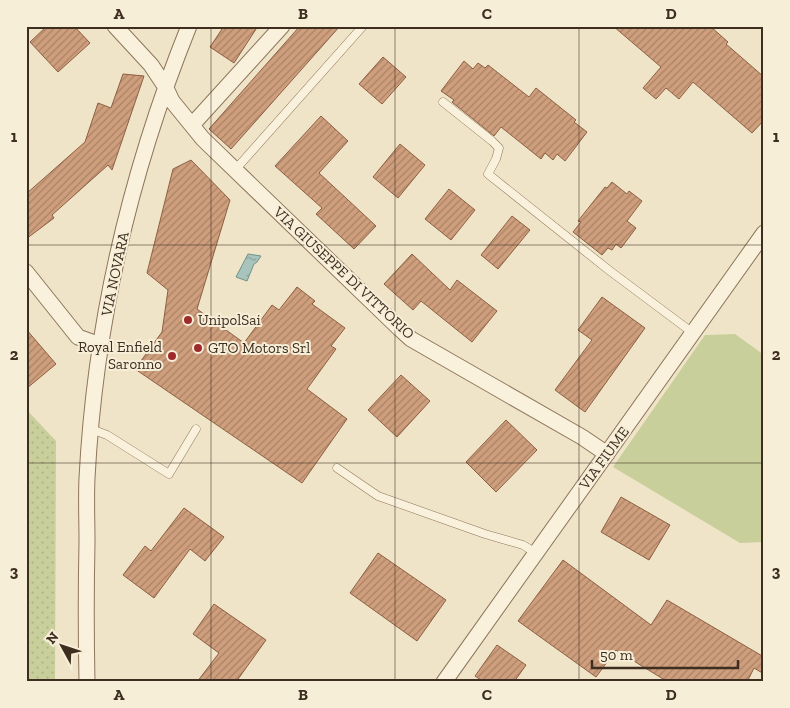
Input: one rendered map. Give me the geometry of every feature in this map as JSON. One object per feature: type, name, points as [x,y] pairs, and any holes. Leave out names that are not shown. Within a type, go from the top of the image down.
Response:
[{"type":"street","name":"VIA GIUSEPPE DI VITTORIO","points":[[115,26],[151,65],[165,86],[172,101],[203,139],[375,306],[411,338],[582,437],[607,454]]},
{"type":"street","name":"VIA NOVARA","points":[[87,682],[87,478],[100,345],[112,281],[136,180],[165,86],[189,26]]},
{"type":"street","points":[[192,125],[282,26]]},
{"type":"street","name":"VIA FIUME","points":[[444,682],[764,233]]},
{"type":"street","points":[[26,272],[78,337],[100,345]]},
{"type":"lane","points":[[235,170],[363,26]]},
{"type":"lane","points":[[443,102],[499,148],[496,159],[488,174],[610,271],[693,333]]},
{"type":"lane","points":[[91,429],[107,434],[169,474],[196,429]]},
{"type":"lane","points":[[337,468],[378,496],[485,534],[523,545],[536,553]]},
{"type":"green space","points":[[735,334],[764,355],[764,542],[740,543],[613,467],[705,335]]},
{"type":"green space","points":[[26,409],[56,441],[55,682],[26,682]]},
{"type":"water","points":[[248,254],[261,256],[254,264],[247,281],[236,277]]},
{"type":"building","points":[[47,26],[74,26],[90,43],[58,72],[30,42]]},
{"type":"building","points":[[224,26],[258,26],[234,63],[210,47]]},
{"type":"building","points":[[300,26],[340,26],[231,149],[209,129]]},
{"type":"building","points":[[613,26],[710,26],[728,42],[726,44],[764,77],[764,120],[752,133],[693,82],[679,99],[666,88],[656,99],[643,88],[661,67]]},
{"type":"building","points":[[383,57],[406,77],[382,104],[359,84]]},
{"type":"building","points":[[464,61],[473,69],[478,63],[485,68],[488,65],[529,97],[536,88],[576,120],[574,122],[587,132],[565,161],[557,154],[553,160],[545,153],[541,159],[501,127],[494,136],[452,102],[454,100],[441,91]]},
{"type":"building","points":[[123,74],[144,76],[112,170],[108,165],[52,215],[54,218],[26,239],[26,194],[85,142],[98,103],[111,108]]},
{"type":"building","points":[[321,116],[348,141],[319,173],[376,226],[354,249],[316,214],[322,208],[275,166]]},
{"type":"building","points":[[400,144],[425,165],[398,198],[373,177]]},
{"type":"building","name":"UnipolSai","points":[[191,160],[230,200],[197,309],[244,343],[272,305],[279,310],[297,287],[315,301],[312,304],[345,328],[331,346],[336,349],[307,389],[347,419],[302,483],[135,369],[162,332],[168,290],[147,273],[173,169]]},
{"type":"building","points":[[612,182],[627,194],[629,191],[642,201],[627,221],[636,228],[621,248],[616,244],[612,250],[608,248],[602,255],[573,232],[581,222],[578,221],[605,187],[607,188]]},
{"type":"building","points":[[449,189],[475,210],[451,240],[425,219]]},
{"type":"building","points":[[512,216],[530,230],[498,269],[481,255]]},
{"type":"building","points":[[412,254],[450,290],[457,280],[497,311],[472,342],[421,301],[413,310],[384,284]]},
{"type":"building","points":[[602,297],[645,328],[585,412],[555,390],[592,340],[578,330]]},
{"type":"building","points":[[26,329],[56,364],[26,389]]},
{"type":"building","points":[[401,375],[430,401],[397,437],[368,410]]},
{"type":"building","points":[[506,420],[537,450],[496,492],[466,462]]},
{"type":"building","points":[[621,497],[670,525],[649,560],[601,532]]},
{"type":"building","points":[[184,508],[224,537],[205,561],[190,549],[154,598],[123,575],[145,546],[151,551]]},
{"type":"building","points":[[378,553],[446,600],[417,641],[350,593]]},
{"type":"building","points":[[563,560],[651,625],[667,600],[764,657],[764,674],[754,668],[747,682],[668,682],[616,650],[596,677],[518,621]]},
{"type":"building","points":[[214,604],[266,640],[236,682],[197,682],[219,653],[193,634]]},
{"type":"building","points":[[497,645],[526,665],[514,682],[484,682],[475,676]]},
{"type":"place","name":"UnipolSai","points":[[188,320]]},
{"type":"place","name":"GTO Motors Srl","points":[[198,348]]},
{"type":"place","name":"Royal Enfield Saronno","points":[[172,356]]}]
